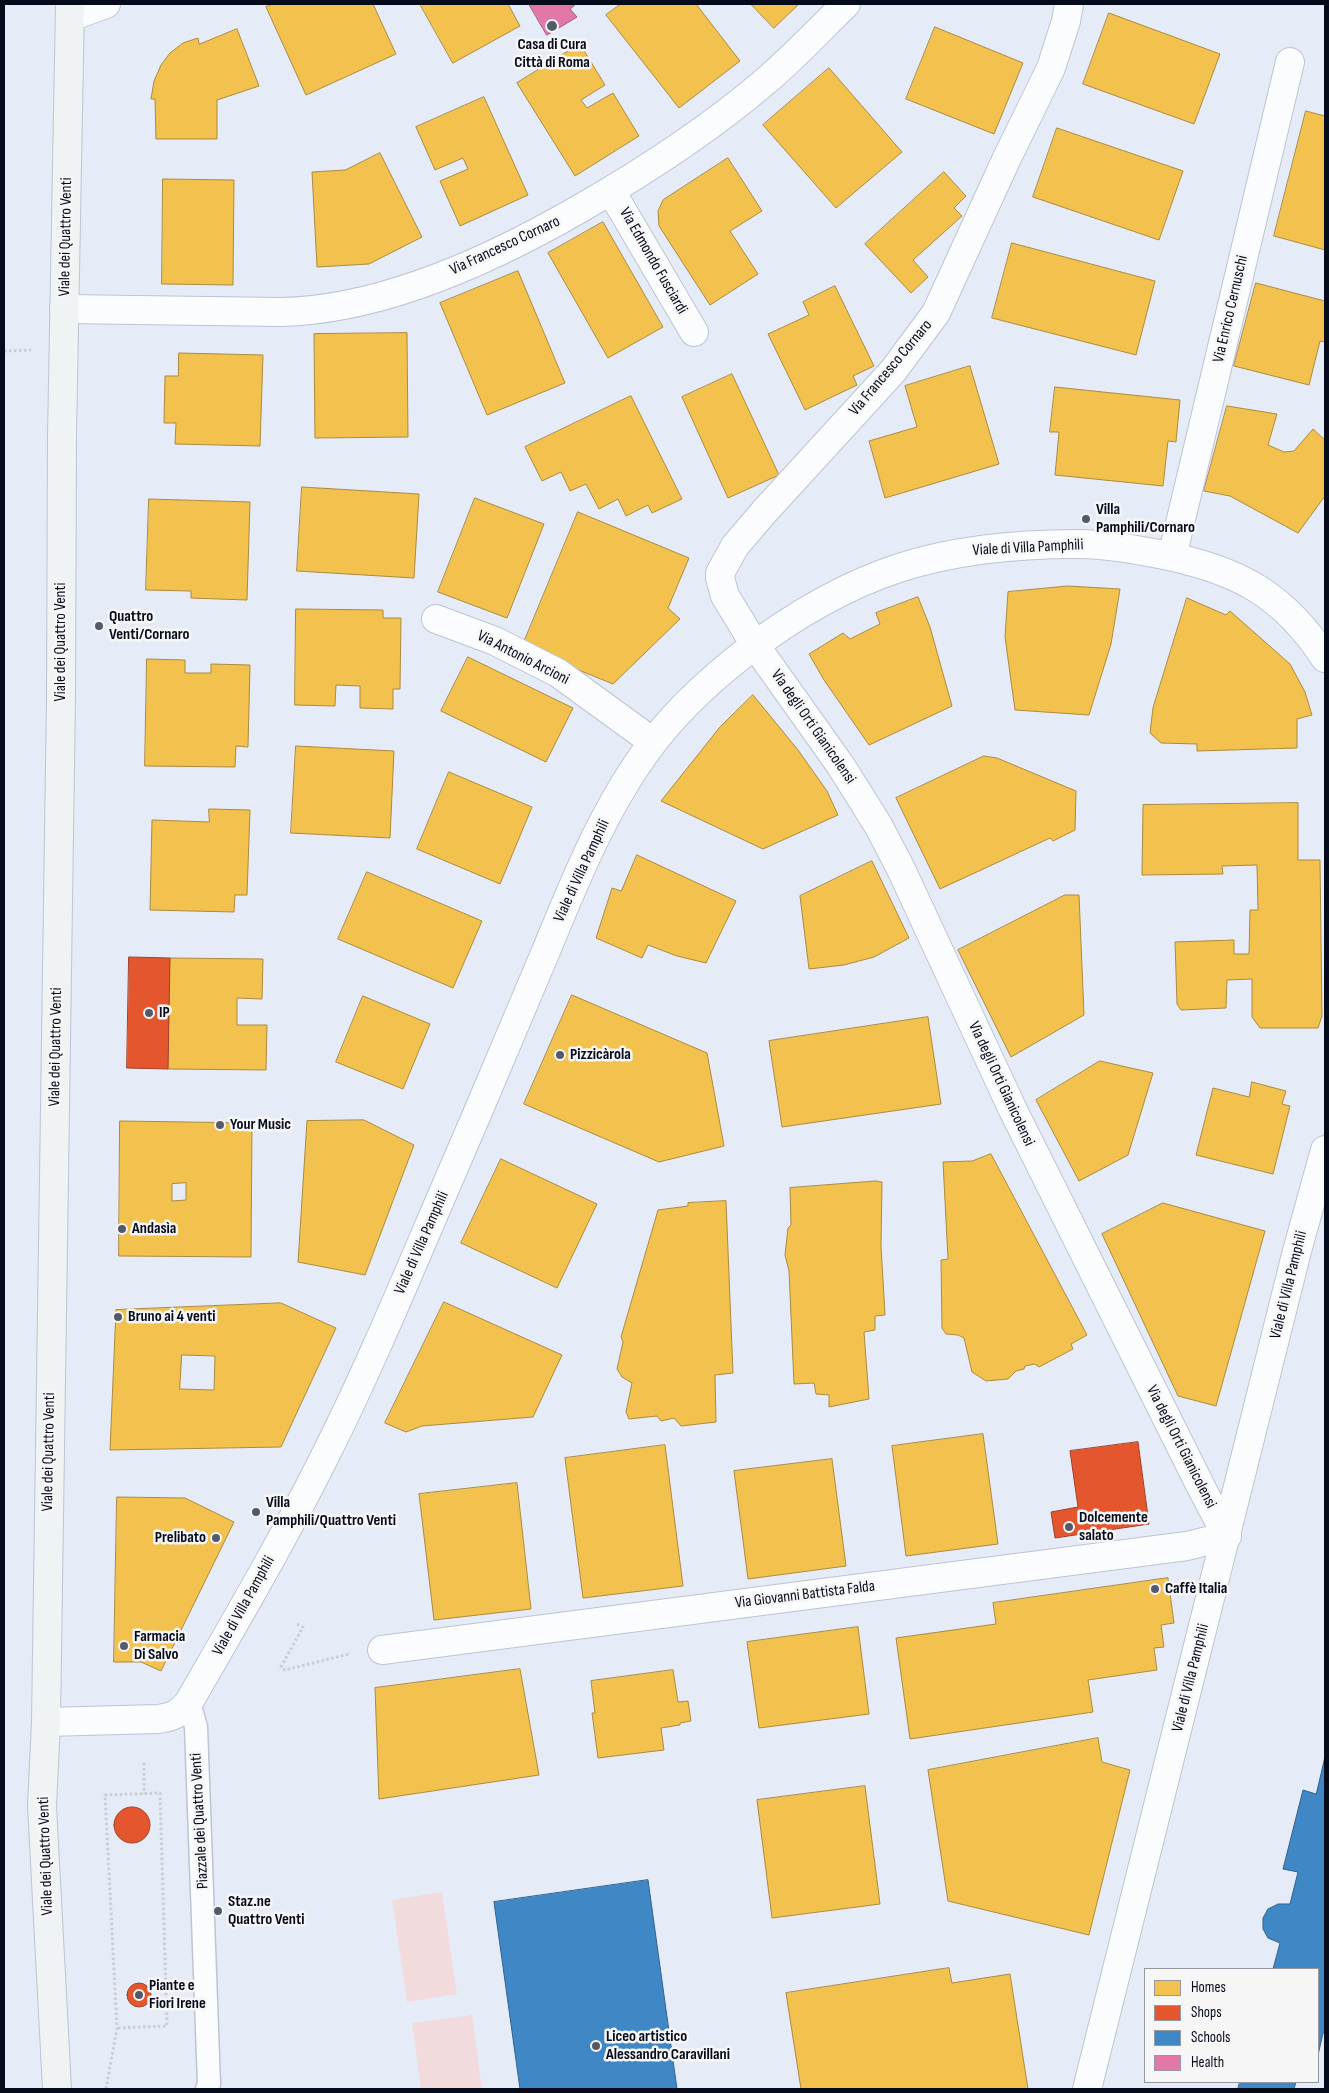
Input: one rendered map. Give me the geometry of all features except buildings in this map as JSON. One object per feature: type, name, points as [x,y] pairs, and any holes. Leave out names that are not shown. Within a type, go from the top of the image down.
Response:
[{"type":"street","points":[[70,10],[106,4]]},
{"type":"street","name":"Via Francesco Cornaro","points":[[64,309],[281,312],[311,310],[346,304],[404,289],[483,260],[529,237],[658,163],[726,114],[769,78],[846,4]]},
{"type":"street","name":"Via Francesco Cornaro","points":[[755,645],[725,596],[720,578],[723,566],[735,546],[764,512],[893,371],[936,313],[1006,160],[1051,68],[1066,21],[1069,4]]},
{"type":"street","name":"Viale dei Quattro Venti","points":[[57,2089],[42,1806],[46,1722],[61,718],[64,309],[70,10]]},
{"type":"street","name":"Via Enrico Cernuschi","points":[[1172,556],[1290,62]]},
{"type":"street","name":"Via Edmondo Fusciardi","points":[[611,191],[694,332]]},
{"type":"street","name":"Viale di Villa Pamphili","points":[[189,1702],[265,1570],[343,1420],[436,1209],[570,893],[606,817],[653,742],[691,698],[720,672],[789,620],[834,594],[882,573],[935,557],[991,548],[1054,544],[1114,546],[1172,556],[1226,572],[1269,596],[1300,624],[1325,658]]},
{"type":"street","name":"Via Antonio Arcioni","points":[[436,620],[495,641],[558,673],[653,742]]},
{"type":"street","name":"Via degli Orti Gianicolensi","points":[[755,645],[841,766],[878,825],[900,867],[1012,1108],[1227,1536]]},
{"type":"street","name":"Viale di Villa Pamphili","points":[[1088,2089],[1297,1251],[1325,1150]]},
{"type":"street","name":"Via Giovanni Battista Falda","points":[[382,1650],[1187,1546],[1227,1536]]},
{"type":"street","points":[[46,1722],[158,1720],[174,1716],[189,1702]]},
{"type":"lane","name":"Piazzale dei Quattro Venti","points":[[189,1702],[196,1727],[206,1968],[209,2084],[207,2089]]},
{"type":"path","points":[[297,1624],[304,1627],[281,1667],[285,1670],[347,1654]]},
{"type":"path","points":[[144,1763],[144,1794]]},
{"type":"path","points":[[106,2089],[117,2028],[105,1795],[160,1793],[167,2026],[117,2028]]},
{"type":"shaded area","points":[[442,1892],[457,1994],[407,2002],[392,1900]]},
{"type":"shaded area","points":[[472,2015],[482,2089],[421,2089],[412,2023]]},
{"type":"place","name":"Casa di Cura Città di Roma","points":[[552,26]]},
{"type":"place","name":"Villa Pamphili/Cornaro","points":[[1086,519]]},
{"type":"place","name":"Quattro Venti/Cornaro","points":[[99,626]]},
{"type":"place","name":"IP","points":[[149,1013]]},
{"type":"place","name":"Pizzicàrola","points":[[560,1055]]},
{"type":"place","name":"Your Music","points":[[220,1125]]},
{"type":"place","name":"Andasìa","points":[[122,1229]]},
{"type":"place","name":"Bruno ai 4 venti","points":[[118,1317]]},
{"type":"place","name":"Villa Pamphili/Quattro Venti","points":[[256,1512]]},
{"type":"place","name":"Dolcemente salato","points":[[1069,1527]]},
{"type":"place","name":"Prelibato","points":[[216,1538]]},
{"type":"place","name":"Caffè Italia","points":[[1155,1589]]},
{"type":"place","name":"Farmacia Di Salvo","points":[[124,1646]]},
{"type":"place","name":"Staz.ne Quattro Venti","points":[[218,1911]]},
{"type":"place","name":"Piante e Fiori Irene","points":[[139,1995]]},
{"type":"place","name":"Liceo artistico Alessandro Caravillani","points":[[596,2046]]}]
